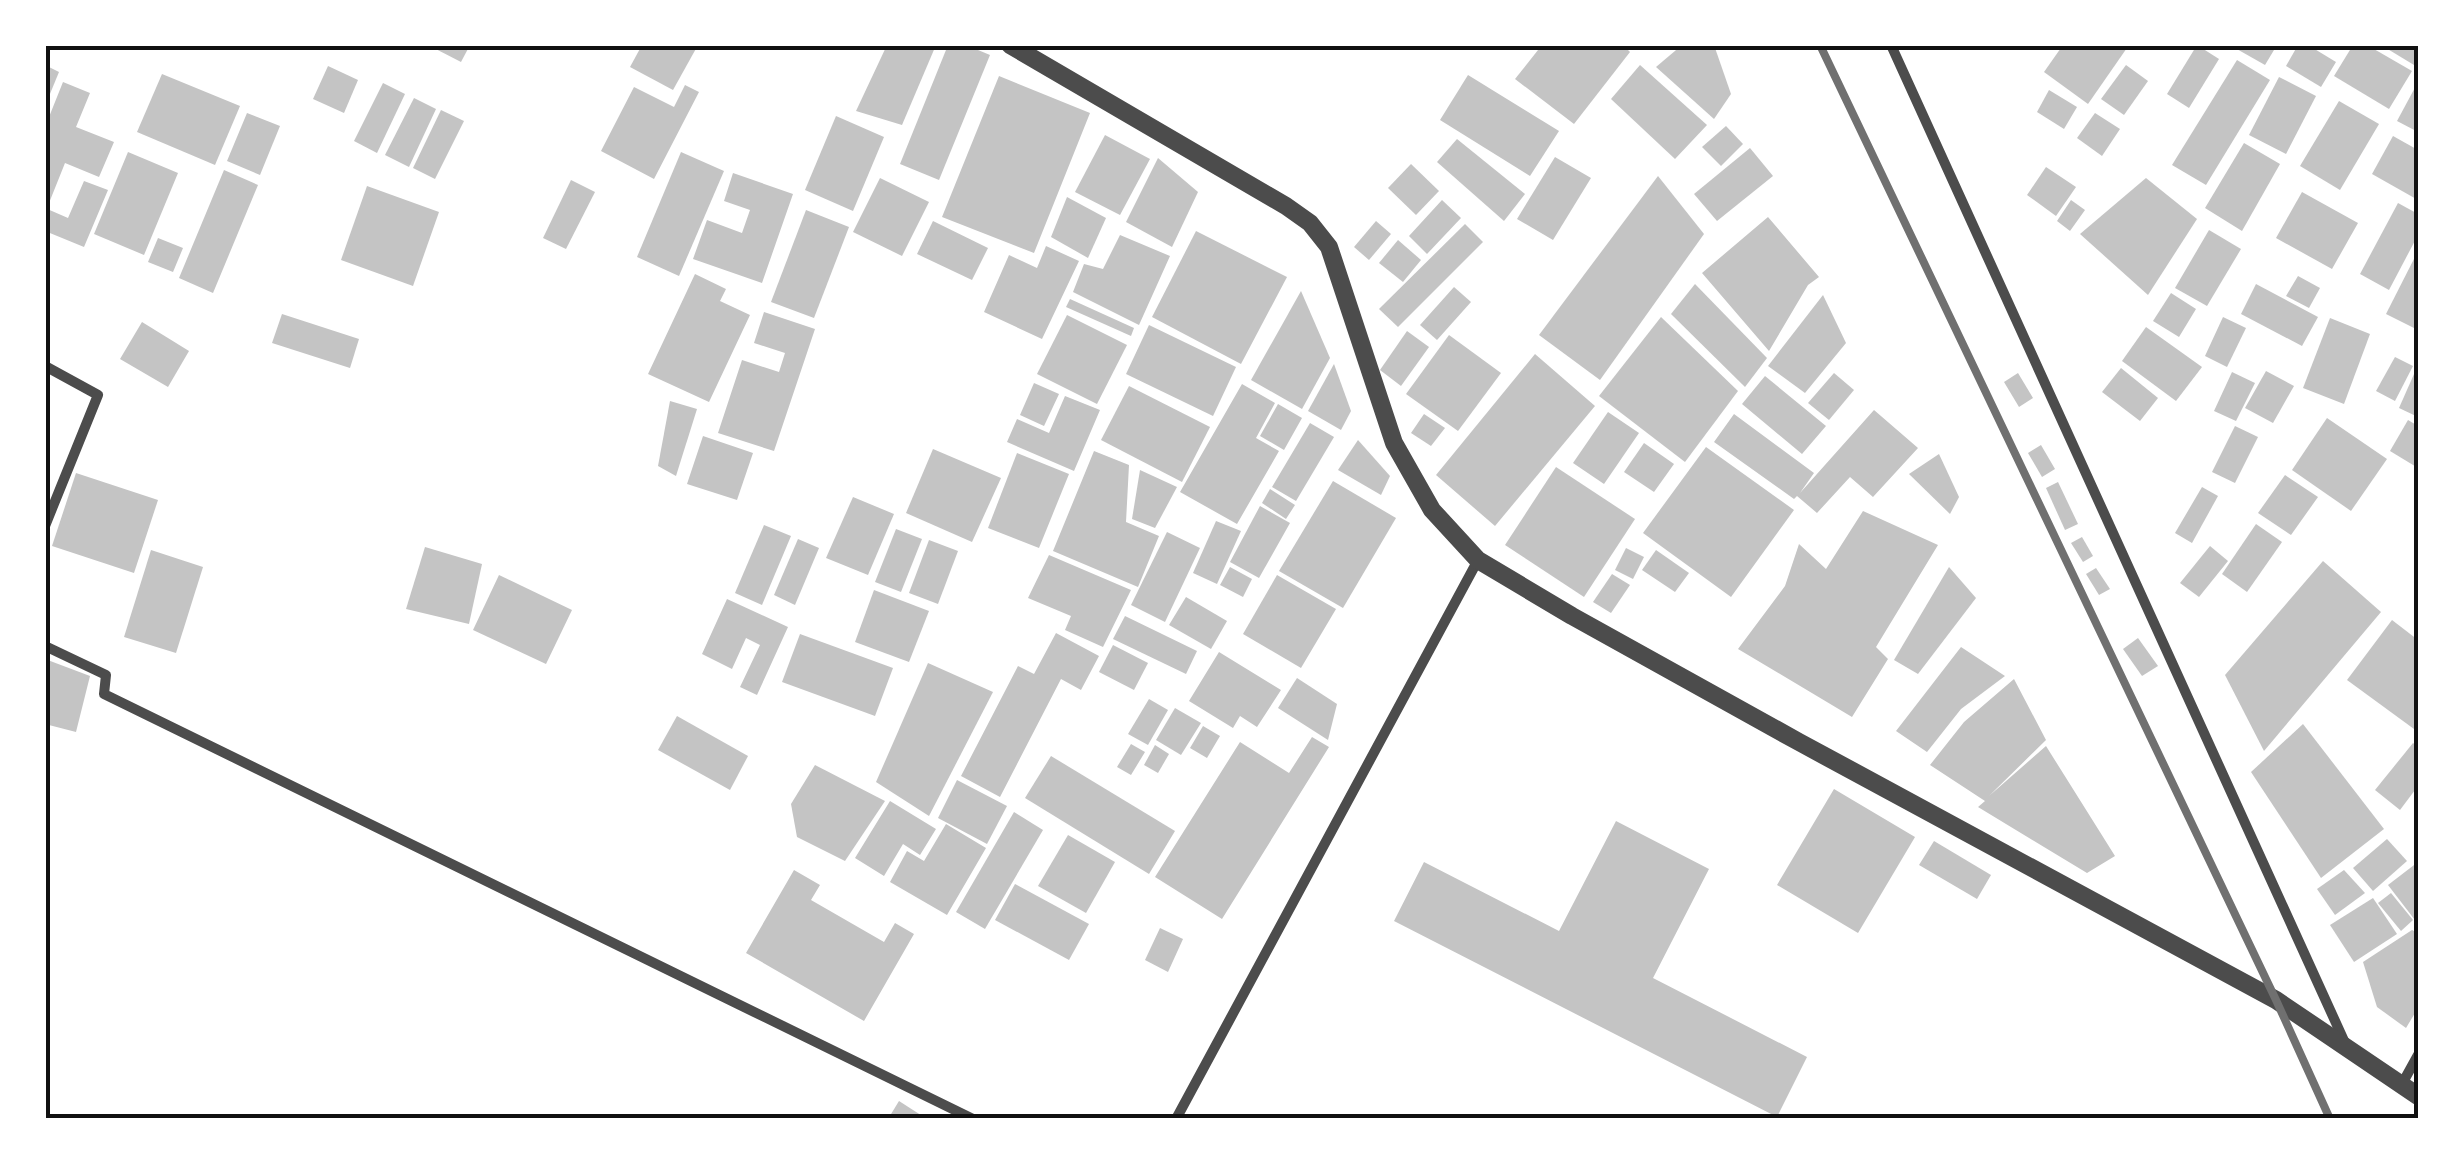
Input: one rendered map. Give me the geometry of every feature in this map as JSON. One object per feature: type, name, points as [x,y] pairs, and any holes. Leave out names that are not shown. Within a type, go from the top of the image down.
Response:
[{"type":"street","points":[[1010,45],[1310,223],[1329,247],[1394,443],[1432,510],[1478,560],[1781,732],[2276,1000],[2418,1096]]},
{"type":"street","points":[[1891,45],[2347,1047]]},
{"type":"street","points":[[45,366],[98,395],[45,526]]},
{"type":"street","points":[[1176,1119],[1478,560]]},
{"type":"street","points":[[45,646],[106,675],[104,694],[973,1119]]},
{"type":"street","points":[[2402,1084],[2418,1056]]},
{"type":"building","points":[[428,45],[470,45],[461,62]]},
{"type":"building","points":[[642,45],[698,45],[673,90],[630,67]]},
{"type":"building","points":[[887,45],[936,45],[902,125],[856,111]]},
{"type":"building","points":[[948,45],[966,45],[990,55],[939,180],[900,164]]},
{"type":"building","points":[[1542,45],[1623,45],[1630,52],[1574,124],[1515,79]]},
{"type":"building","points":[[1682,45],[1714,45],[1731,94],[1714,119],[1656,67]]},
{"type":"building","points":[[2063,45],[2129,45],[2088,104],[2044,72]]},
{"type":"building","points":[[2197,45],[2219,59],[2189,108],[2167,94]]},
{"type":"building","points":[[2277,45],[2265,65],[2235,48]]},
{"type":"building","points":[[2298,45],[2308,45],[2336,62],[2321,87],[2286,66]]},
{"type":"building","points":[[2353,45],[2367,45],[2412,71],[2389,109],[2334,76]]},
{"type":"building","points":[[2381,45],[2418,45],[2418,58],[2414,65]]},
{"type":"building","points":[[2237,60],[2270,80],[2206,185],[2172,165]]},
{"type":"building","points":[[45,65],[59,72],[45,106]]},
{"type":"building","points":[[1640,65],[1707,125],[1675,159],[1611,99]]},
{"type":"building","points":[[2126,65],[2148,81],[2124,115],[2101,99]]},
{"type":"building","points":[[328,66],[358,80],[344,113],[313,99]]},
{"type":"building","points":[[162,74],[240,106],[215,165],[137,132]]},
{"type":"building","points":[[1468,75],[1559,131],[1530,176],[1440,120]]},
{"type":"building","points":[[999,76],[1090,113],[1034,253],[942,217]]},
{"type":"building","points":[[2279,77],[2316,96],[2286,154],[2249,135]]},
{"type":"building","points":[[63,82],[90,93],[76,127],[114,142],[99,177],[65,163],[49,203],[45,202],[45,127]]},
{"type":"building","points":[[2418,82],[2418,132],[2397,121]]},
{"type":"building","points":[[383,83],[405,94],[377,153],[354,141]]},
{"type":"building","points":[[685,85],[699,92],[654,179],[601,151],[634,87],[674,107]]},
{"type":"building","points":[[2049,90],[2077,107],[2064,129],[2037,112]]},
{"type":"building","points":[[414,98],[436,109],[409,167],[385,155]]},
{"type":"building","points":[[2339,101],[2379,124],[2340,190],[2300,166]]},
{"type":"building","points":[[441,110],[464,121],[435,179],[413,168]]},
{"type":"building","points":[[247,113],[280,126],[260,175],[227,161]]},
{"type":"building","points":[[2095,113],[2120,129],[2102,156],[2077,138]]},
{"type":"building","points":[[836,116],[884,137],[853,211],[805,190]]},
{"type":"building","points":[[1726,126],[1743,144],[1721,166],[1702,147]]},
{"type":"building","points":[[1105,135],[1150,159],[1120,215],[1075,192]]},
{"type":"building","points":[[2393,136],[2418,150],[2418,200],[2372,174]]},
{"type":"building","points":[[1457,139],[1525,194],[1504,221],[1437,162]]},
{"type":"building","points":[[2244,143],[2280,164],[2242,231],[2205,208]]},
{"type":"building","points":[[1750,148],[1773,176],[1717,221],[1694,194]]},
{"type":"building","points":[[128,152],[178,173],[144,255],[94,234]]},
{"type":"building","points":[[681,152],[724,171],[679,276],[637,257]]},
{"type":"building","points":[[1555,157],[1591,178],[1553,240],[1517,219]]},
{"type":"building","points":[[1158,158],[1198,192],[1172,247],[1126,222]]},
{"type":"building","points":[[1411,164],[1439,191],[1416,215],[1388,188]]},
{"type":"building","points":[[2046,167],[2076,187],[2056,216],[2027,195]]},
{"type":"building","points":[[224,170],[258,185],[213,293],[179,278]]},
{"type":"building","points":[[733,173],[793,194],[762,283],[693,259],[707,220],[742,233],[750,210],[724,201]]},
{"type":"building","points":[[1658,176],[1704,234],[1600,380],[1539,335]]},
{"type":"building","points":[[880,178],[929,202],[902,256],[853,232]]},
{"type":"building","points":[[2146,178],[2197,219],[2148,295],[2080,234]]},
{"type":"building","points":[[571,180],[595,192],[566,249],[543,238]]},
{"type":"building","points":[[84,181],[108,190],[84,247],[45,231],[45,208],[68,218]]},
{"type":"building","points":[[367,186],[439,212],[413,286],[341,260]]},
{"type":"building","points":[[2302,192],[2358,223],[2332,269],[2276,238]]},
{"type":"building","points":[[1067,197],[1106,218],[1088,258],[1051,237]]},
{"type":"building","points":[[1442,200],[1461,218],[1427,254],[1409,236]]},
{"type":"building","points":[[2071,200],[2085,210],[2070,231],[2057,221]]},
{"type":"building","points":[[2398,203],[2418,214],[2418,235],[2389,290],[2360,274]]},
{"type":"building","points":[[806,210],[849,227],[814,318],[771,302]]},
{"type":"building","points":[[1768,217],[1819,277],[1808,285],[1769,351],[1702,273]]},
{"type":"building","points":[[933,221],[988,248],[972,280],[917,254]]},
{"type":"building","points":[[1376,221],[1391,234],[1369,260],[1354,247]]},
{"type":"building","points":[[1465,224],[1483,242],[1398,327],[1379,309]]},
{"type":"building","points":[[2209,230],[2241,249],[2207,306],[2175,288]]},
{"type":"building","points":[[1196,231],[1287,277],[1241,364],[1152,317]]},
{"type":"building","points":[[1120,235],[1170,256],[1139,325],[1073,292],[1084,264],[1103,269]]},
{"type":"building","points":[[158,238],[183,248],[173,272],[148,262]]},
{"type":"building","points":[[1398,240],[1421,260],[1403,282],[1379,263]]},
{"type":"building","points":[[1046,246],[1079,261],[1042,339],[984,312],[1009,255],[1037,268]]},
{"type":"building","points":[[2418,251],[2418,330],[2386,314]]},
{"type":"building","points":[[695,274],[726,289],[720,301],[750,315],[709,402],[648,374]]},
{"type":"building","points":[[2298,276],[2320,288],[2309,308],[2286,296]]},
{"type":"building","points":[[1695,284],[1767,358],[1745,387],[1671,314]]},
{"type":"building","points":[[2256,284],[2318,317],[2302,346],[2241,314]]},
{"type":"building","points":[[1454,287],[1471,302],[1437,340],[1420,325]]},
{"type":"building","points":[[1301,291],[1330,358],[1302,409],[1251,380]]},
{"type":"building","points":[[2171,293],[2196,309],[2179,337],[2153,321]]},
{"type":"building","points":[[1823,295],[1846,343],[1805,393],[1768,366]]},
{"type":"building","points":[[1070,299],[1134,328],[1131,336],[1066,307]]},
{"type":"building","points":[[764,312],[815,329],[774,451],[718,433],[742,360],[779,372],[785,353],[754,343]]},
{"type":"building","points":[[282,314],[359,339],[350,368],[272,343]]},
{"type":"building","points":[[1067,315],[1127,345],[1097,404],[1037,374]]},
{"type":"building","points":[[1661,317],[1738,391],[1685,462],[1599,396]]},
{"type":"building","points":[[2223,317],[2246,328],[2227,367],[2205,356]]},
{"type":"building","points":[[2330,318],[2370,334],[2344,404],[2303,388]]},
{"type":"building","points":[[142,322],[189,351],[168,387],[120,359]]},
{"type":"building","points":[[1149,325],[1236,367],[1213,416],[1126,374]]},
{"type":"building","points":[[2146,327],[2202,367],[2176,401],[2122,361]]},
{"type":"building","points":[[1407,331],[1429,347],[1401,386],[1380,370]]},
{"type":"building","points":[[1449,335],[1501,373],[1458,431],[1406,394]]},
{"type":"building","points":[[1535,354],[1595,406],[1495,526],[1436,475]]},
{"type":"building","points":[[2395,357],[2413,366],[2395,401],[2376,391]]},
{"type":"building","points":[[1334,364],[1351,411],[1341,430],[1308,411]]},
{"type":"building","points":[[2418,365],[2418,417],[2399,408]]},
{"type":"building","points":[[2121,368],[2158,398],[2140,421],[2102,392]]},
{"type":"building","points":[[2266,371],[2294,386],[2273,423],[2245,408]]},
{"type":"building","points":[[2232,372],[2255,383],[2236,421],[2214,411]]},
{"type":"building","points":[[1834,373],[1854,390],[1829,420],[1808,403]]},
{"type":"building","points":[[2018,373],[2033,398],[2019,407],[2004,382]]},
{"type":"building","points":[[1765,376],[1826,426],[1802,454],[1742,404]]},
{"type":"building","points":[[1034,383],[1059,394],[1044,426],[1020,415]]},
{"type":"building","points":[[1242,384],[1275,403],[1256,438],[1279,451],[1237,524],[1180,492]]},
{"type":"building","points":[[1129,386],[1210,427],[1182,482],[1101,440]]},
{"type":"building","points":[[1065,396],[1100,410],[1074,471],[1007,442],[1017,419],[1049,433]]},
{"type":"building","points":[[670,401],[697,409],[676,476],[658,466]]},
{"type":"building","points":[[1278,404],[1302,418],[1284,450],[1260,436]]},
{"type":"building","points":[[1874,410],[1918,448],[1873,497],[1850,477],[1817,513],[1714,442],[1734,414],[1814,473],[1800,493]]},
{"type":"building","points":[[1608,412],[1639,433],[1604,484],[1573,463]]},
{"type":"building","points":[[1424,414],[1445,428],[1431,446],[1411,433]]},
{"type":"building","points":[[2327,418],[2387,459],[2351,511],[2292,470]]},
{"type":"building","points":[[2408,420],[2418,426],[2418,468],[2390,451]]},
{"type":"building","points":[[1310,423],[1334,437],[1296,501],[1272,487]]},
{"type":"building","points":[[2235,426],[2258,437],[2235,483],[2212,472]]},
{"type":"building","points":[[703,436],[753,453],[737,500],[687,484]]},
{"type":"building","points":[[1358,440],[1390,476],[1381,495],[1338,470]]},
{"type":"building","points":[[1644,443],[1674,464],[1654,492],[1624,472]]},
{"type":"building","points":[[2041,445],[2055,469],[2042,477],[2028,453]]},
{"type":"building","points":[[1706,447],[1794,510],[1731,597],[1643,533]]},
{"type":"building","points":[[933,449],[1001,478],[972,542],[906,513]]},
{"type":"building","points":[[1094,451],[1129,465],[1126,522],[1159,536],[1138,587],[1053,551]]},
{"type":"building","points":[[1017,453],[1069,474],[1039,548],[988,528]]},
{"type":"building","points":[[1939,454],[1959,497],[1950,514],[1909,474]]},
{"type":"building","points":[[1556,467],[1635,519],[1584,597],[1505,545]]},
{"type":"building","points":[[1140,470],[1177,487],[1155,528],[1132,519]]},
{"type":"building","points":[[76,473],[158,500],[134,573],[52,546]]},
{"type":"building","points":[[2285,475],[2318,497],[2291,535],[2258,513]]},
{"type":"building","points":[[1333,481],[1396,518],[1343,608],[1279,571]]},
{"type":"building","points":[[2058,482],[2078,524],[2065,530],[2046,488]]},
{"type":"building","points":[[2202,487],[2218,496],[2192,543],[2175,533]]},
{"type":"building","points":[[1270,489],[1295,505],[1286,519],[1262,503]]},
{"type":"building","points":[[853,497],[894,514],[868,575],[826,558]]},
{"type":"building","points":[[1260,506],[1290,523],[1259,578],[1230,562]]},
{"type":"building","points":[[1863,511],[1938,545],[1876,647],[1888,659],[1852,717],[1738,649],[1785,586],[1799,544],[1826,569]]},
{"type":"building","points":[[1216,521],[1241,531],[1217,584],[1193,573]]},
{"type":"building","points":[[2256,524],[2282,542],[2247,592],[2222,574]]},
{"type":"building","points":[[764,525],[791,536],[762,605],[735,593]]},
{"type":"building","points":[[896,529],[922,539],[901,592],[875,582]]},
{"type":"building","points":[[1167,532],[1200,548],[1165,622],[1131,605]]},
{"type":"building","points":[[2082,537],[2093,556],[2083,562],[2071,543]]},
{"type":"building","points":[[798,539],[819,548],[795,605],[774,595]]},
{"type":"building","points":[[929,540],[958,551],[938,604],[909,593]]},
{"type":"building","points":[[2210,546],[2228,561],[2199,597],[2180,583]]},
{"type":"building","points":[[425,547],[482,564],[469,624],[406,609]]},
{"type":"building","points":[[1626,548],[1644,557],[1633,579],[1615,570]]},
{"type":"building","points":[[151,550],[203,567],[176,653],[124,637]]},
{"type":"building","points":[[1656,550],[1689,573],[1675,592],[1642,570]]},
{"type":"building","points":[[1049,555],[1131,590],[1103,647],[1065,630],[1071,616],[1028,598]]},
{"type":"building","points":[[2323,561],[2381,612],[2264,751],[2225,675]]},
{"type":"building","points":[[1230,567],[1252,579],[1243,597],[1220,585]]},
{"type":"building","points":[[1949,567],[1976,598],[1918,674],[1894,660]]},
{"type":"building","points":[[2096,568],[2110,589],[2099,595],[2086,574]]},
{"type":"building","points":[[1612,574],[1630,585],[1611,613],[1593,602]]},
{"type":"building","points":[[499,575],[572,610],[546,664],[473,630]]},
{"type":"building","points":[[1277,575],[1336,609],[1301,668],[1243,634]]},
{"type":"building","points":[[874,590],[929,611],[909,662],[855,642]]},
{"type":"building","points":[[1186,597],[1227,621],[1211,649],[1169,625]]},
{"type":"building","points":[[727,599],[788,627],[757,695],[740,687],[760,645],[746,638],[732,669],[702,654]]},
{"type":"building","points":[[1125,616],[1197,651],[1186,674],[1113,639]]},
{"type":"building","points":[[2392,620],[2418,640],[2418,724],[2414,729],[2347,680]]},
{"type":"building","points":[[1056,633],[1099,656],[1081,690],[1061,679],[1000,797],[961,776],[1018,666],[1034,674]]},
{"type":"building","points":[[800,634],[893,668],[875,716],[782,682]]},
{"type":"building","points":[[2138,638],[2158,666],[2142,676],[2123,649]]},
{"type":"building","points":[[1113,645],[1148,663],[1134,690],[1099,672]]},
{"type":"building","points":[[1961,647],[2005,676],[1961,709],[1927,752],[1896,731]]},
{"type":"building","points":[[1219,652],[1281,690],[1257,727],[1240,716],[1233,728],[1189,701]]},
{"type":"building","points":[[45,659],[90,676],[76,732],[45,724]]},
{"type":"building","points":[[928,663],[993,692],[929,816],[876,782]]},
{"type":"building","points":[[1297,678],[1337,704],[1328,740],[1278,708]]},
{"type":"building","points":[[2014,679],[2046,740],[1989,796],[2046,746],[2115,856],[2087,873],[1978,807],[1985,801],[1930,765],[1964,722]]},
{"type":"building","points":[[1149,699],[1168,710],[1148,745],[1128,734]]},
{"type":"building","points":[[1175,708],[1201,723],[1181,755],[1156,740]]},
{"type":"building","points":[[677,716],[748,756],[730,790],[658,750]]},
{"type":"building","points":[[2303,724],[2384,829],[2321,878],[2251,772]]},
{"type":"building","points":[[1203,726],[1220,736],[1207,758],[1190,748]]},
{"type":"building","points":[[1312,737],[1329,747],[1222,919],[1155,877],[1240,742],[1289,773]]},
{"type":"building","points":[[2413,743],[2418,747],[2418,786],[2400,810],[2375,790]]},
{"type":"building","points":[[1131,744],[1145,752],[1131,775],[1117,767]]},
{"type":"building","points":[[1155,745],[1169,754],[1158,773],[1144,765]]},
{"type":"building","points":[[1051,756],[1175,831],[1149,874],[1025,798]]},
{"type":"building","points":[[815,765],[885,801],[845,861],[797,837],[791,804]]},
{"type":"building","points":[[957,780],[1007,806],[987,844],[938,818]]},
{"type":"building","points":[[1834,789],[1915,837],[1858,933],[1777,885]]},
{"type":"building","points":[[890,801],[936,829],[920,855],[903,844],[884,876],[855,858]]},
{"type":"building","points":[[1014,812],[1043,830],[985,929],[956,912]]},
{"type":"building","points":[[1616,821],[1709,869],[1653,978],[1807,1057],[1777,1117],[1394,921],[1424,862],[1559,931]]},
{"type":"building","points":[[946,824],[986,848],[947,915],[890,882],[907,851],[924,861]]},
{"type":"building","points":[[1068,835],[1115,862],[1086,913],[1038,886]]},
{"type":"building","points":[[2387,839],[2407,861],[2373,891],[2353,868]]},
{"type":"building","points":[[1934,841],[1991,875],[1977,899],[1919,865]]},
{"type":"building","points":[[2418,862],[2418,924],[2388,885]]},
{"type":"building","points":[[794,870],[820,885],[811,900],[884,942],[895,923],[914,934],[864,1021],[746,953]]},
{"type":"building","points":[[2344,870],[2365,893],[2335,915],[2317,889]]},
{"type":"building","points":[[1015,884],[1089,924],[1069,960],[995,920]]},
{"type":"building","points":[[2391,893],[2413,920],[2401,931],[2378,903]]},
{"type":"building","points":[[2373,898],[2397,934],[2354,962],[2330,925]]},
{"type":"building","points":[[1160,928],[1183,939],[1168,972],[1145,960]]},
{"type":"building","points":[[2412,930],[2418,933],[2418,1008],[2406,1028],[2377,1007],[2363,962]]},
{"type":"building","points":[[899,1101],[927,1119],[888,1119]]},
{"type":"railway","points":[[1820,45],[2330,1119]]}]
